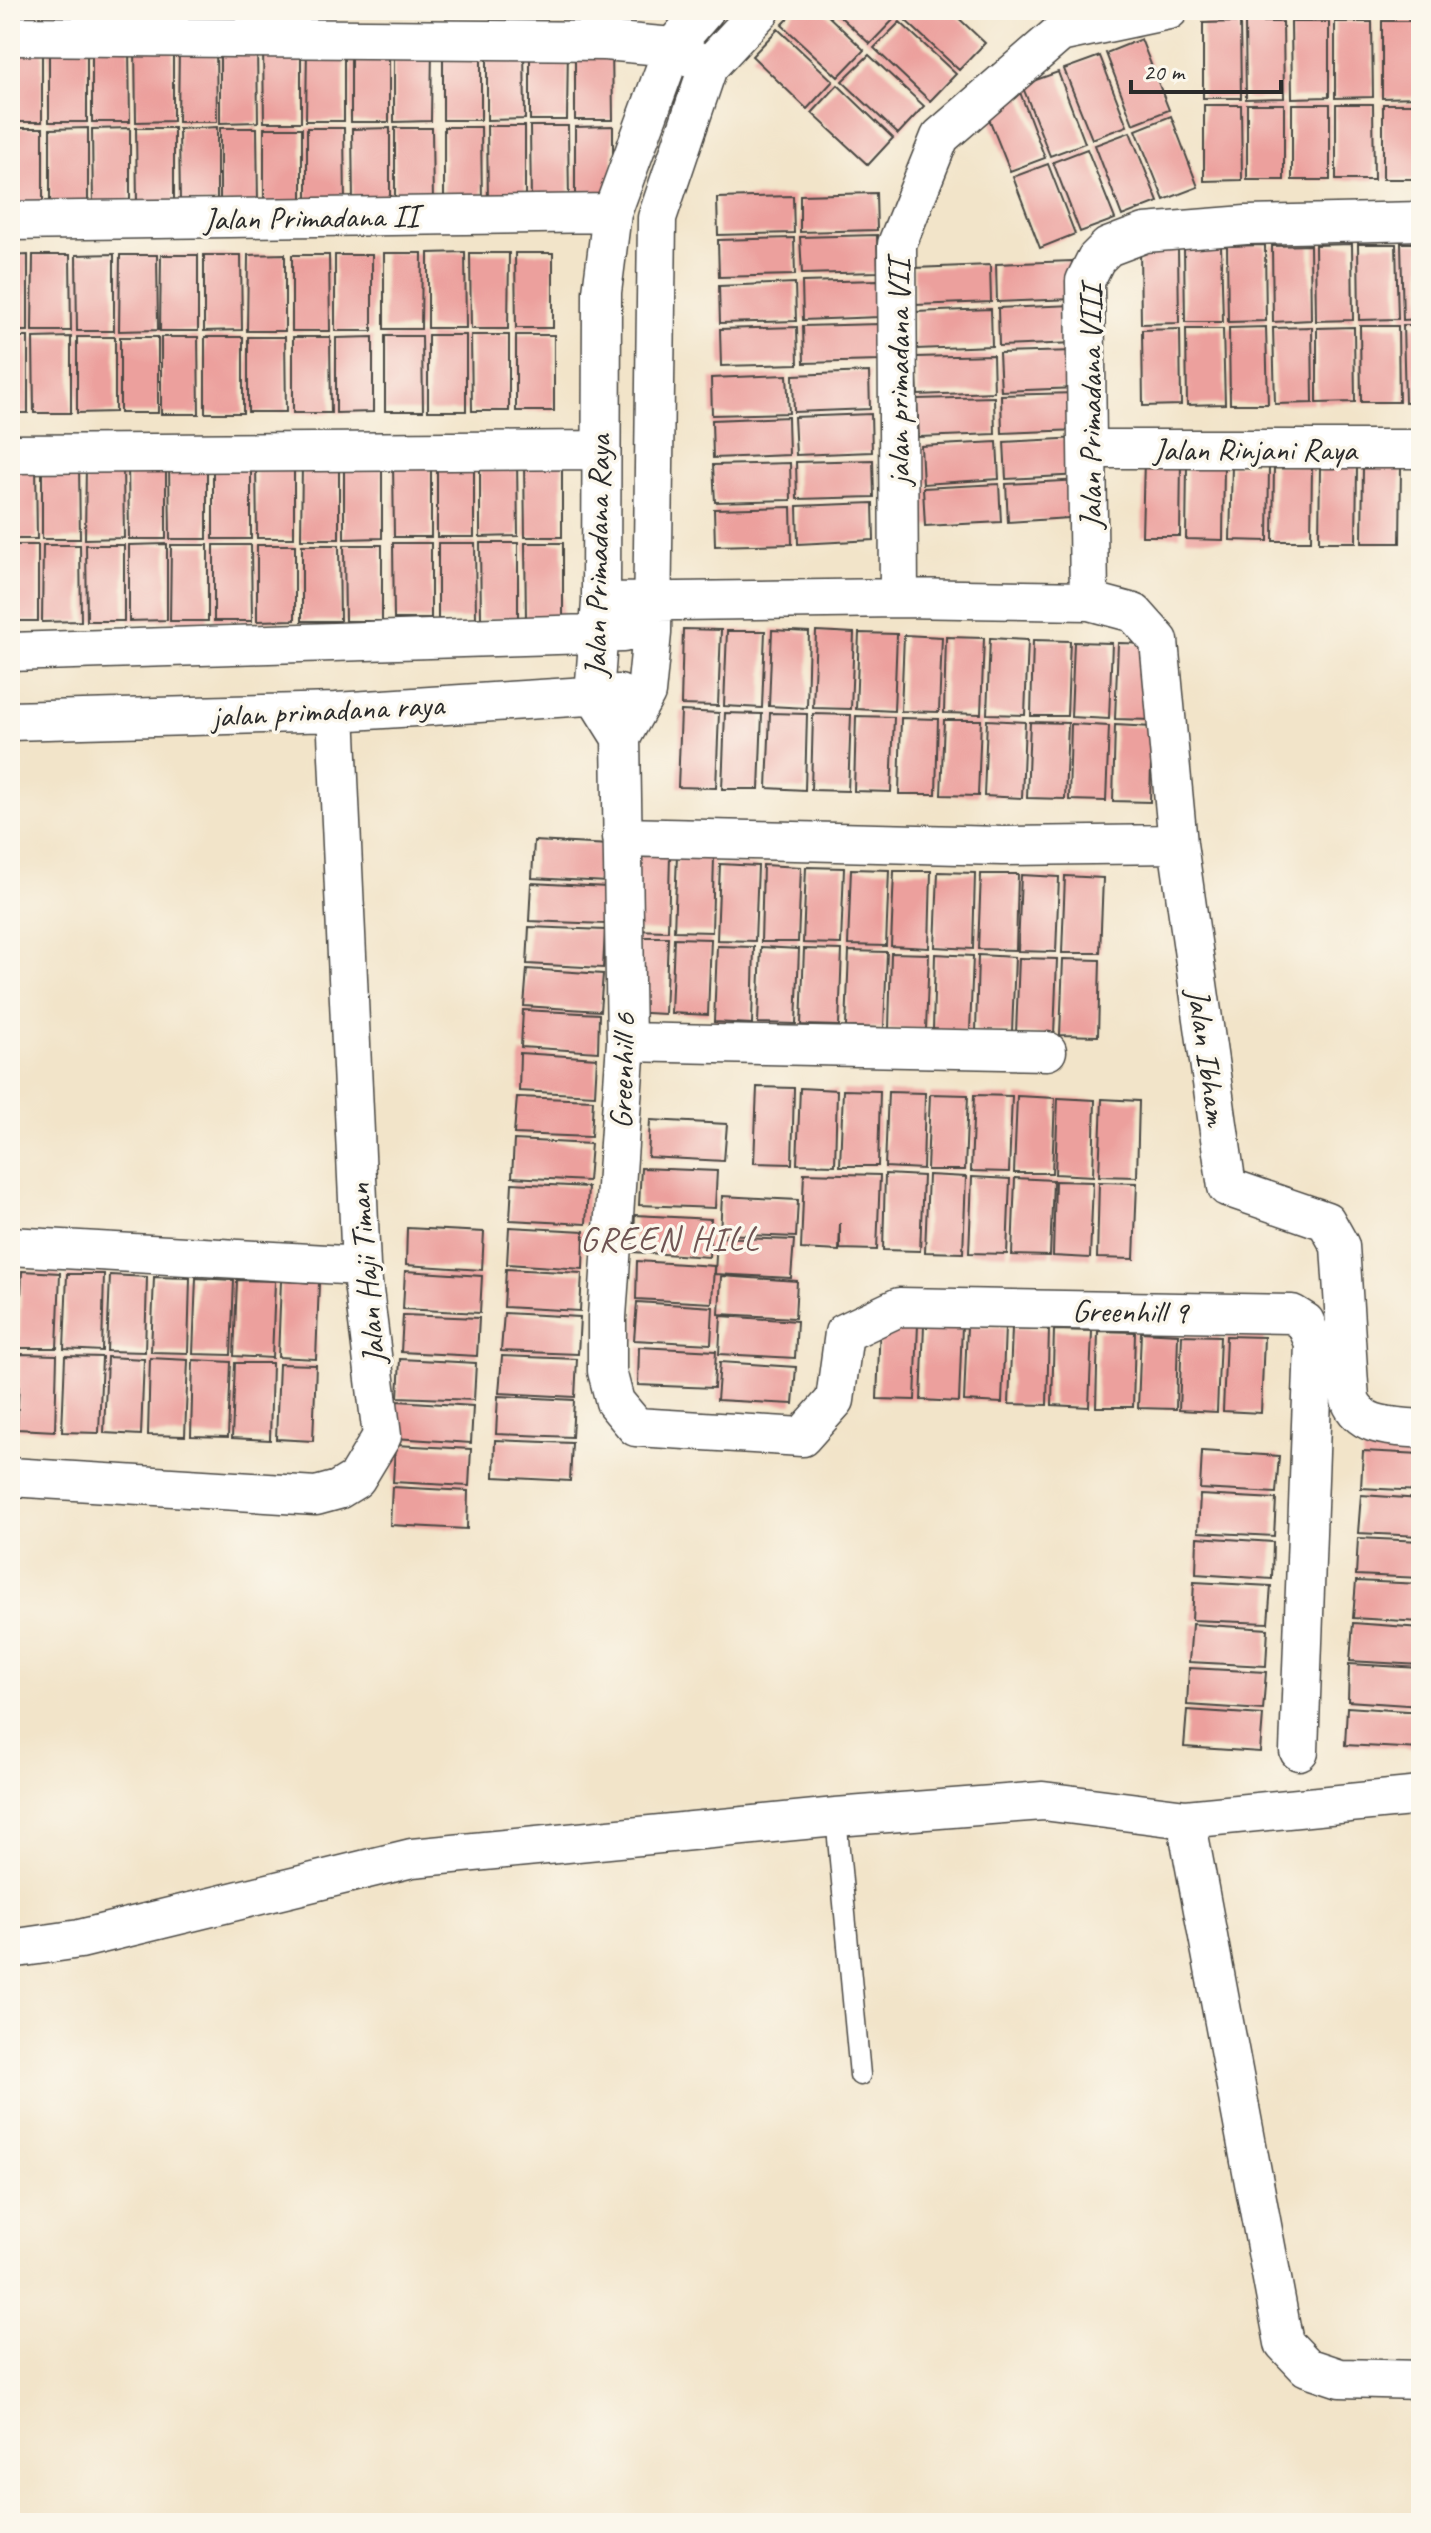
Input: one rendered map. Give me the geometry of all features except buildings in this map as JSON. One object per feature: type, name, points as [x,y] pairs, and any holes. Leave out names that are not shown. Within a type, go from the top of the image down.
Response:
[{"type":"street","name":"Jalan Primadana Raya","points":[[705,10],[673,47],[612,213],[602,292],[600,618],[594,695],[621,738],[646,693],[653,617],[657,218],[708,67],[761,10]]},
{"type":"street","name":"jalan primadana VII","points":[[899,598],[897,244],[940,137],[1060,33],[1169,10]]},
{"type":"street","points":[[10,36],[606,26],[673,47],[708,67]]},
{"type":"street","name":"Jalan Primadana II","points":[[10,221],[612,213]]},
{"type":"street","name":"Jalan Primadana VIII","points":[[1089,601],[1085,281],[1096,259],[1108,247],[1145,233],[1232,226],[1421,221]]},
{"type":"street","name":"Jalan Rinjani Raya","points":[[1089,449],[1421,449]]},
{"type":"street","points":[[10,454],[600,450]]},
{"type":"street","name":"Jalan Ibham","points":[[10,652],[653,617],[899,598],[1089,601],[1134,613],[1159,641],[1178,844],[1227,1187],[1326,1221],[1340,1246],[1350,1400],[1355,1413],[1369,1423],[1421,1429]]},
{"type":"street","name":"jalan primadana raya","points":[[10,721],[336,712],[646,693]]},
{"type":"street","name":"Jalan Haji Timan","points":[[10,1477],[316,1496],[347,1484],[371,1459],[382,1436],[361,1266],[336,712]]},
{"type":"street","name":"Greenhill 6","points":[[615,1402],[607,1371],[607,1317],[626,1042],[621,738]]},
{"type":"street","points":[[622,837],[1002,846],[1178,844]]},
{"type":"street","points":[[626,1042],[1047,1051]]},
{"type":"street","points":[[10,1246],[361,1266]]},
{"type":"street","name":"Greenhill 9","points":[[615,1402],[636,1427],[802,1437],[835,1400],[844,1333],[899,1307],[1292,1314],[1305,1322],[1314,1343],[1299,1751]]},
{"type":"street","points":[[10,1949],[80,1939],[412,1858],[836,1817],[1043,1801],[1186,1819],[1421,1796]]},
{"type":"street","points":[[1186,1819],[1284,2343],[1307,2367],[1340,2378],[1421,2380]]},
{"type":"lane","points":[[836,1817],[860,2075]]},
{"type":"district","name":"GREEN HILL","points":[[670,1238]]}]
